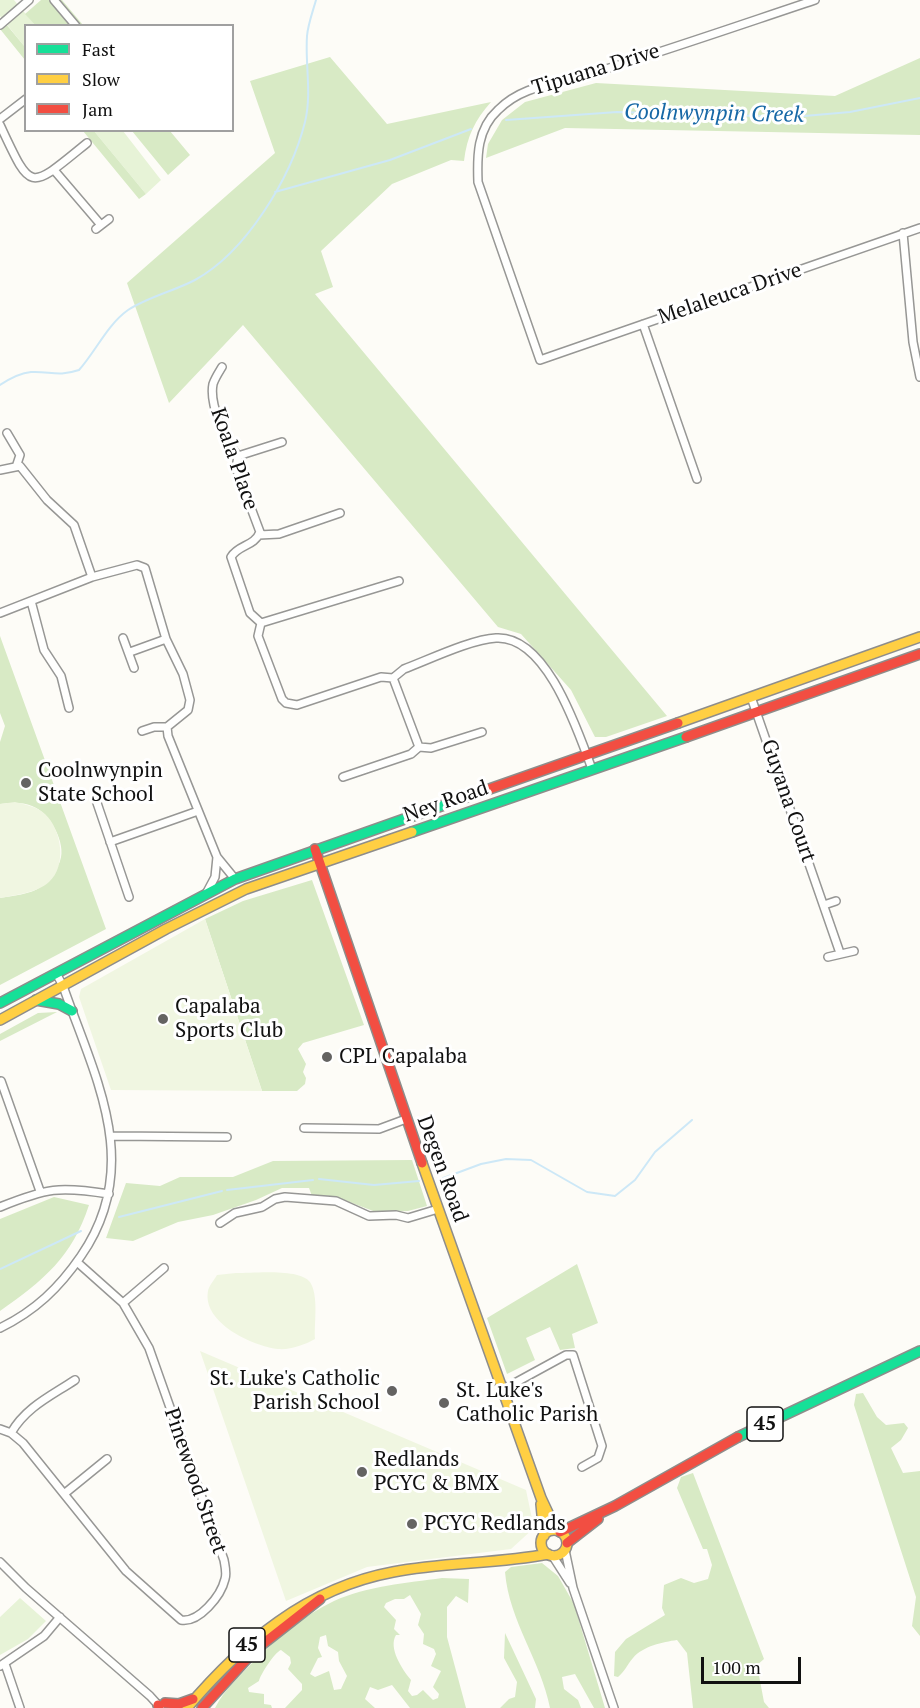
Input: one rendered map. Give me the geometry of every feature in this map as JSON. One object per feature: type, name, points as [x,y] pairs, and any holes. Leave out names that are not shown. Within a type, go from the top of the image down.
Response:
[{"type":"main road","name":"Ney Road","points":[[0,1003],[235,879],[920,637]]},
{"type":"main road","name":"Ney Road","points":[[0,1020],[166,929],[246,889],[897,664],[920,654]]},
{"type":"main road","name":"Degen Road","points":[[315,849],[406,1119],[502,1390],[541,1498],[566,1546]]},
{"type":"main road","points":[[36,1000],[59,1004],[72,1011]]},
{"type":"main road","name":"45","points":[[515,1558],[532,1550],[543,1539],[615,1506],[711,1450],[920,1351]]},
{"type":"main road","name":"Degen Road","points":[[541,1498],[543,1539]]},
{"type":"main road","name":"45","points":[[187,1708],[263,1632],[307,1601],[320,1598],[359,1581],[393,1572],[550,1554],[566,1546],[615,1506]]},
{"type":"main road","points":[[543,1539],[550,1554]]},
{"type":"main road","name":"45","points":[[202,1708],[255,1650],[320,1598]]},
{"type":"main road","points":[[162,1706],[179,1704],[195,1698]]},
{"type":"street","points":[[0,25],[29,0]]},
{"type":"street","points":[[54,0],[74,24]]},
{"type":"street","name":"Tipuana Drive","points":[[540,360],[478,182],[481,135],[496,111],[517,94],[536,86],[587,75],[815,0]]},
{"type":"street","points":[[0,118],[24,100]]},
{"type":"street","points":[[0,124],[26,176],[39,179],[87,143]]},
{"type":"street","points":[[54,170],[98,227],[109,219]]},
{"type":"street","name":"Melaleuca Drive","points":[[540,360],[920,228]]},
{"type":"street","points":[[903,233],[913,342],[920,377]]},
{"type":"street","points":[[643,324],[697,479]]},
{"type":"street","name":"Koala Place","points":[[222,367],[213,383],[212,396],[232,449],[238,456],[236,468],[260,532],[252,544],[235,550],[231,557],[250,614],[261,623],[258,636],[282,699],[286,703],[297,705],[381,677],[393,678],[404,669],[487,639],[513,639],[521,644],[555,682],[570,711],[591,770]]},
{"type":"street","points":[[7,433],[20,455],[17,465]]},
{"type":"street","points":[[238,456],[282,442]]},
{"type":"street","points":[[0,470],[17,465]]},
{"type":"street","points":[[17,465],[47,500],[74,525],[92,577]]},
{"type":"street","points":[[259,535],[279,534],[340,513]]},
{"type":"street","points":[[0,613],[92,577],[141,565],[145,568],[166,639],[183,674],[190,700],[188,710],[167,727],[154,727],[142,731]]},
{"type":"street","points":[[261,623],[399,581]]},
{"type":"street","points":[[32,602],[44,651],[61,676],[69,708]]},
{"type":"street","points":[[123,638],[134,668]]},
{"type":"street","points":[[130,652],[166,639]]},
{"type":"street","points":[[393,678],[419,747]]},
{"type":"street","name":"Guyana Court","points":[[751,697],[840,953]]},
{"type":"street","points":[[167,727],[168,736],[217,857],[235,879]]},
{"type":"street","points":[[343,777],[411,753],[419,747],[431,748],[482,732]]},
{"type":"street","points":[[96,800],[129,897]]},
{"type":"street","points":[[110,842],[198,811]]},
{"type":"street","points":[[207,892],[215,877],[217,857]]},
{"type":"street","points":[[824,905],[836,901]]},
{"type":"street","points":[[828,957],[854,951]]},
{"type":"street","points":[[0,1328],[44,1301],[65,1280],[90,1244],[105,1211],[109,1194],[112,1172],[112,1136],[106,1107],[63,986],[56,974]]},
{"type":"street","points":[[1,1081],[40,1191]]},
{"type":"street","points":[[304,1128],[379,1129],[406,1119]]},
{"type":"street","points":[[112,1136],[227,1137]]},
{"type":"street","points":[[0,1207],[40,1191],[71,1188],[109,1194]]},
{"type":"street","points":[[220,1223],[235,1213],[262,1207],[275,1199],[285,1197],[336,1201],[369,1216],[396,1215],[408,1218],[438,1209]]},
{"type":"street","name":"Pinewood Street","points":[[0,1429],[11,1433],[64,1494],[126,1572],[181,1620],[190,1622],[197,1618],[222,1588],[226,1577],[220,1549],[148,1348],[123,1303],[77,1262]]},
{"type":"street","points":[[123,1303],[164,1268]]},
{"type":"street","points":[[502,1390],[566,1355],[573,1355],[602,1446],[598,1458],[582,1467]]},
{"type":"street","points":[[11,1433],[21,1417],[29,1410],[75,1380]]},
{"type":"street","points":[[64,1494],[107,1459]]},
{"type":"street","points":[[566,1546],[573,1588],[614,1708]]},
{"type":"street","points":[[550,1554],[573,1588]]},
{"type":"street","points":[[0,1562],[150,1696],[157,1697],[162,1706]]},
{"type":"street","points":[[20,1708],[3,1665],[44,1636],[60,1617]]},
{"type":"green space","points":[[0,0],[14,0],[34,24],[24,24],[24,46],[0,16]]},
{"type":"green space","points":[[41,0],[62,0],[82,24],[34,24],[25,14]]},
{"type":"green space","points":[[6,24],[24,46],[24,59],[0,29]]},
{"type":"green space","points":[[330,57],[387,124],[491,102],[480,115],[473,129],[464,161],[451,160],[392,184],[321,251],[333,287],[315,294],[667,716],[606,737],[595,737],[571,690],[521,634],[498,627],[243,325],[169,403],[127,283],[275,153],[250,81]]},
{"type":"green space","points":[[920,58],[920,135],[565,128],[486,158],[488,144],[502,120],[525,102],[596,83],[835,96]]},
{"type":"green space","points":[[84,132],[95,132],[146,194],[139,199]]},
{"type":"green space","points":[[95,132],[124,132],[161,180],[146,194]]},
{"type":"green space","points":[[133,132],[171,132],[190,155],[168,175]]},
{"type":"green space","name":"Coolnwynpin State School","points":[[0,636],[106,929],[0,985],[0,898],[27,893],[40,887],[57,867],[62,854],[55,829],[38,809],[24,804],[0,804],[0,742],[5,726],[0,713]]},
{"type":"green space","points":[[15,802],[38,809],[51,821],[58,838],[60,858],[55,875],[44,886],[26,893],[0,898],[0,804]]},
{"type":"green space","points":[[312,880],[364,1025],[303,1043],[298,1049],[306,1064],[303,1072],[306,1078],[305,1084],[297,1091],[262,1091],[205,919],[243,901]]},
{"type":"green space","name":"Capalaba Sports Club","points":[[205,919],[262,1091],[111,1090],[79,997],[81,989]]},
{"type":"green space","points":[[57,1012],[0,1041],[0,1034],[38,1013]]},
{"type":"green space","points":[[412,1160],[427,1206],[408,1211],[376,1212],[336,1197],[312,1196],[309,1188],[282,1188],[213,1215],[178,1222],[133,1241],[106,1238],[126,1183],[160,1186],[180,1177],[233,1177],[273,1161]]},
{"type":"green space","points":[[54,1197],[89,1205],[82,1223],[55,1266],[30,1289],[0,1311],[0,1219]]},
{"type":"green space","points":[[577,1264],[598,1323],[572,1334],[575,1348],[560,1350],[550,1327],[526,1338],[535,1360],[507,1374],[487,1318]]},
{"type":"green space","points":[[287,1273],[305,1278],[310,1282],[315,1302],[315,1339],[297,1347],[278,1349],[243,1338],[221,1323],[208,1303],[208,1291],[217,1275]]},
{"type":"green space","name":"Redlands PCYC & BMX","points":[[200,1351],[526,1490],[534,1528],[511,1549],[367,1567],[286,1601]]},
{"type":"green space","points":[[863,1393],[877,1417],[886,1425],[904,1423],[908,1428],[901,1440],[891,1448],[903,1473],[920,1471],[920,1636],[912,1626],[916,1597],[854,1405],[856,1394]]},
{"type":"green space","points":[[693,1473],[764,1659],[757,1665],[764,1702],[769,1708],[693,1708],[687,1653],[677,1640],[642,1650],[618,1677],[614,1676],[615,1652],[626,1639],[665,1615],[662,1608],[664,1585],[681,1578],[694,1583],[708,1579],[712,1565],[707,1549],[703,1549],[677,1488],[681,1477]]},
{"type":"green space","points":[[542,1563],[558,1576],[574,1604],[605,1708],[594,1708],[575,1674],[562,1677],[564,1689],[578,1700],[581,1708],[550,1708],[540,1674],[512,1607],[505,1572],[511,1567]]},
{"type":"green space","points":[[442,1578],[469,1579],[468,1603],[456,1596],[447,1607],[447,1637],[466,1708],[410,1708],[392,1685],[378,1690],[370,1687],[365,1699],[375,1708],[285,1708],[302,1690],[302,1684],[288,1669],[291,1663],[290,1657],[281,1650],[268,1664],[259,1681],[248,1688],[249,1692],[264,1694],[264,1704],[271,1705],[272,1708],[215,1708],[227,1689],[253,1662],[281,1636],[312,1613],[334,1601],[360,1592]],"holes":[[[410,1595],[421,1614],[418,1625],[424,1634],[423,1644],[434,1649],[436,1654],[431,1666],[441,1671],[433,1687],[439,1694],[438,1698],[433,1700],[423,1690],[412,1696],[408,1691],[411,1680],[395,1652],[394,1640],[396,1635],[400,1635],[394,1629],[396,1620],[384,1607],[386,1603],[395,1599],[404,1599]],[[326,1635],[328,1646],[338,1652],[339,1661],[347,1676],[341,1689],[334,1690],[329,1671],[315,1677],[310,1674],[318,1658],[322,1657],[318,1648],[320,1637]]]},
{"type":"green space","points":[[20,1598],[46,1621],[28,1639],[0,1655],[0,1617]]},
{"type":"green space","points":[[505,1633],[536,1699],[535,1708],[500,1708],[509,1699],[515,1697],[517,1682],[504,1658]]},
{"type":"waterway","name":"Coolnwynpin Creek","points":[[0,385],[27,373],[60,373],[79,370],[114,323],[128,310],[195,280],[214,267],[249,232],[264,211],[289,166],[305,122],[308,100],[307,36],[316,0]]},
{"type":"waterway","name":"Coolnwynpin Creek","points":[[506,120],[617,112],[793,117],[850,112],[920,98]]},
{"type":"waterway","name":"Coolnwynpin Creek","points":[[275,192],[390,160],[471,129]]},
{"type":"waterway","name":"Coolnwynpin Creek","points":[[438,1180],[481,1164],[506,1159],[531,1160],[587,1192],[615,1196],[635,1180],[655,1152],[692,1120]]},
{"type":"waterway","name":"Coolnwynpin Creek","points":[[319,1179],[374,1185],[419,1181]]},
{"type":"waterway","name":"Coolnwynpin Creek","points":[[227,1190],[313,1180]]},
{"type":"waterway","name":"Coolnwynpin Creek","points":[[119,1217],[222,1191]]},
{"type":"waterway","name":"Coolnwynpin Creek","points":[[0,1269],[81,1231]]},
{"type":"traffic: fast","points":[[412,832],[686,737]]},
{"type":"traffic: fast","points":[[0,1003],[235,879],[458,800]]},
{"type":"traffic: fast","points":[[36,1000],[59,1004],[72,1011]]},
{"type":"traffic: fast","points":[[738,1437],[920,1351]]},
{"type":"traffic: slow","points":[[678,723],[920,637]]},
{"type":"traffic: slow","points":[[0,1020],[166,929],[246,889],[412,832]]},
{"type":"traffic: slow","points":[[422,1163],[541,1498],[556,1530]]},
{"type":"traffic: slow","points":[[541,1504],[544,1536]]},
{"type":"traffic: slow","points":[[554,1530],[563,1534],[567,1543],[563,1552],[554,1556],[545,1552],[541,1543],[545,1534],[554,1530]]},
{"type":"traffic: slow","points":[[187,1708],[208,1684],[254,1641],[278,1622],[332,1591],[393,1572],[548,1554]]},
{"type":"traffic: jam","points":[[686,737],[920,654]]},
{"type":"traffic: jam","points":[[458,800],[678,723]]},
{"type":"traffic: jam","points":[[315,849],[422,1163]]},
{"type":"traffic: jam","points":[[560,1532],[615,1506],[738,1437]]},
{"type":"traffic: jam","points":[[567,1543],[598,1519]]},
{"type":"traffic: jam","points":[[202,1708],[255,1650],[320,1599]]},
{"type":"traffic: jam","points":[[165,1703],[179,1704],[193,1699]]},
{"type":"place","name":"Coolnwynpin State School","points":[[26,783]]},
{"type":"place","name":"Capalaba Sports Club","points":[[163,1019]]},
{"type":"place","name":"CPL Capalaba","points":[[327,1057]]},
{"type":"place","name":"St. Luke's Catholic Parish School","points":[[392,1391]]},
{"type":"place","name":"St. Luke's Catholic Parish","points":[[444,1403]]},
{"type":"place","name":"Redlands PCYC & BMX","points":[[362,1472]]},
{"type":"place","name":"PCYC Redlands","points":[[412,1524]]}]
